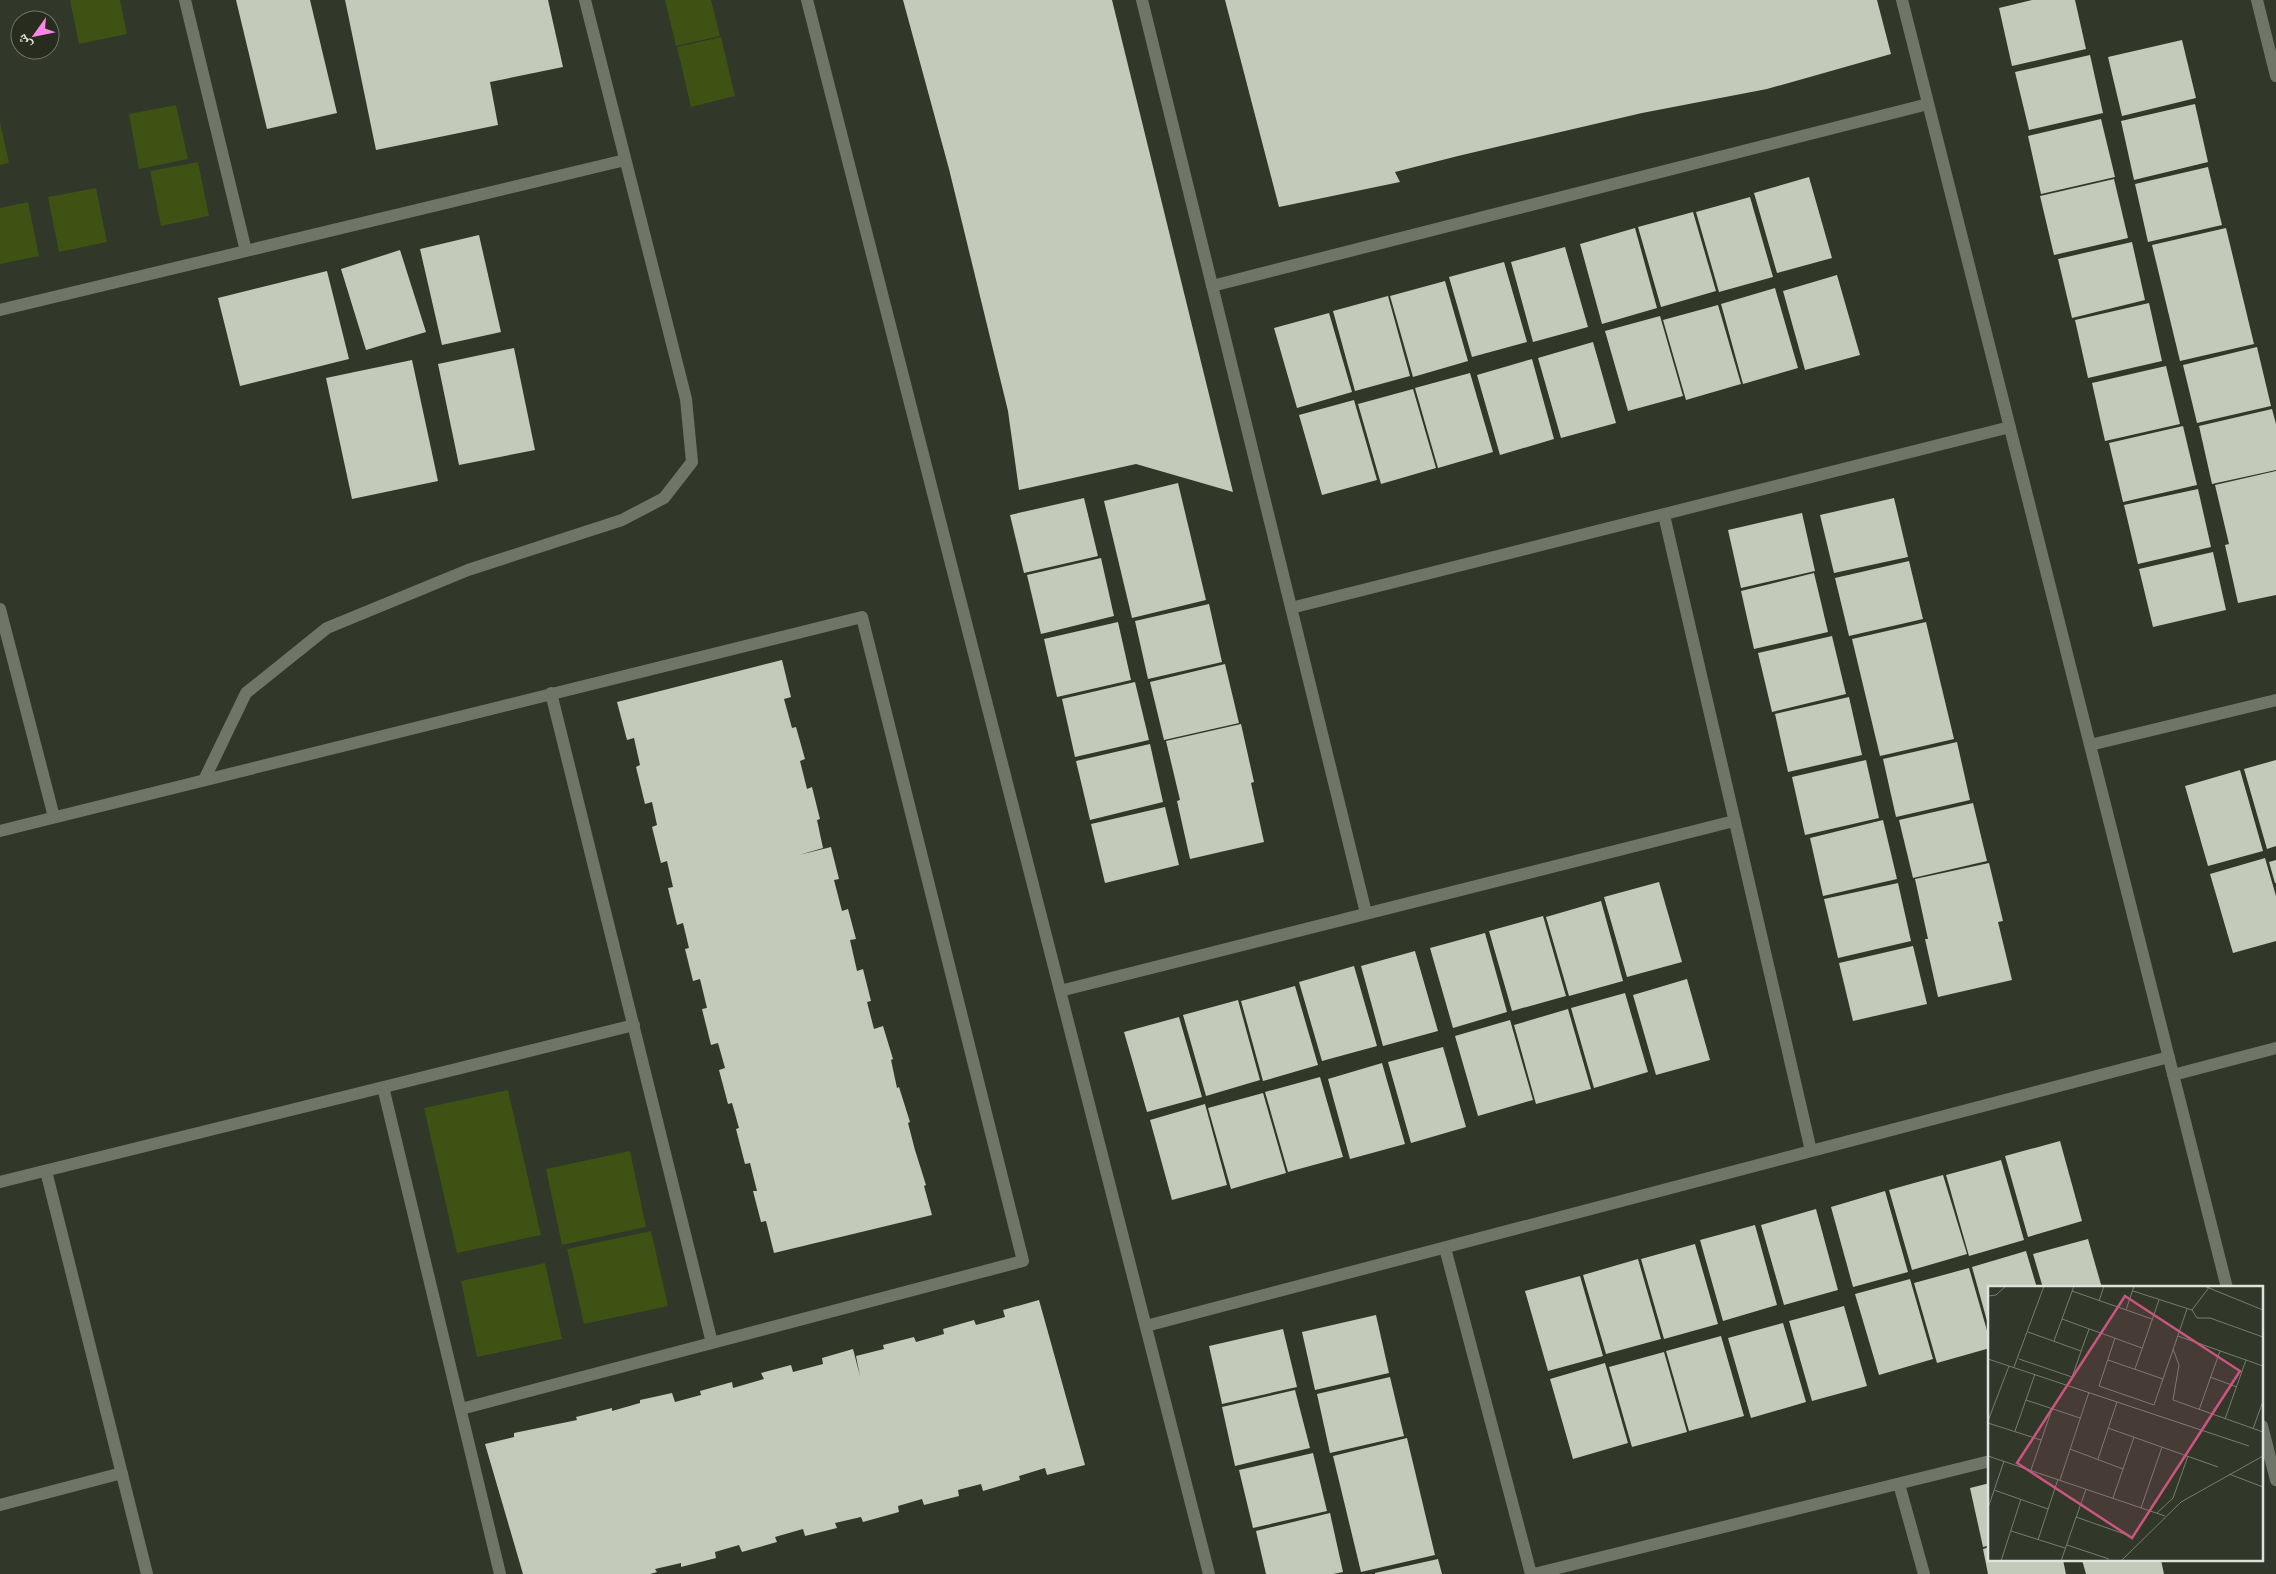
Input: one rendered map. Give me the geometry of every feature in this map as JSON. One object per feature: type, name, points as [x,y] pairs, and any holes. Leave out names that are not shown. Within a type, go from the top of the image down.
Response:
[{"type":"street","points":[[185,0],[246,251]]},
{"type":"street","points":[[204,780],[246,693],[327,628],[468,570],[622,520],[664,498],[692,462],[686,399],[585,0]]},
{"type":"street","points":[[806,0],[1209,1574]]},
{"type":"street","points":[[1142,0],[1366,913]]},
{"type":"street","points":[[1902,0],[2226,1286]]},
{"type":"street","points":[[2257,0],[2276,76]]},
{"type":"street","points":[[1212,286],[1928,104]]},
{"type":"street","points":[[0,310],[625,160]]},
{"type":"street","points":[[1291,608],[2010,428]]},
{"type":"street","points":[[1664,515],[1811,1151]]},
{"type":"street","points":[[0,609],[54,817]]},
{"type":"street","points":[[0,831],[862,617],[1023,1261],[461,1409]]},
{"type":"street","points":[[551,694],[712,1343]]},
{"type":"street","points":[[2090,745],[2276,700]]},
{"type":"street","points":[[1060,991],[1734,820]]},
{"type":"street","points":[[0,1182],[634,1025]]},
{"type":"street","points":[[2173,1074],[2276,1048]]},
{"type":"street","points":[[1146,1326],[2169,1057]]},
{"type":"street","points":[[383,1087],[500,1574]]},
{"type":"street","points":[[46,1170],[147,1574]]},
{"type":"street","points":[[1444,1248],[1532,1574],[1988,1462]]},
{"type":"street","points":[[2264,1434],[2276,1480]]},
{"type":"street","points":[[0,1505],[122,1473]]},
{"type":"street","points":[[1899,1484],[1924,1574]]},
{"type":"green space","points":[[70,0],[120,0],[127,34],[79,44]]},
{"type":"green space","points":[[665,0],[711,0],[720,36],[676,46]]},
{"type":"green space","points":[[721,37],[735,96],[691,107],[677,47]]},
{"type":"green space","points":[[176,105],[188,159],[139,169],[129,114]]},
{"type":"green space","points":[[0,122],[9,163],[0,165]]},
{"type":"green space","points":[[198,162],[209,216],[161,226],[150,171]]},
{"type":"green space","points":[[96,188],[107,242],[59,252],[48,197]]},
{"type":"green space","points":[[28,202],[39,256],[0,264],[0,208]]},
{"type":"green space","points":[[508,1090],[541,1235],[457,1253],[424,1108]]},
{"type":"green space","points":[[630,1151],[646,1227],[562,1245],[546,1169]]},
{"type":"green space","points":[[651,1231],[668,1306],[584,1324],[567,1249]]},
{"type":"green space","points":[[545,1263],[562,1339],[477,1357],[461,1281]]},
{"type":"building","points":[[236,0],[310,0],[337,113],[267,129]]},
{"type":"building","points":[[345,0],[548,0],[563,67],[490,82],[498,125],[376,150]]},
{"type":"building","points":[[903,0],[1112,0],[1233,492],[1136,464],[1019,490],[1008,411],[949,169]]},
{"type":"building","points":[[1225,0],[1877,0],[1891,54],[1767,89],[1642,113],[1458,156],[1395,172],[1400,182],[1279,207]]},
{"type":"building","points":[[2032,0],[2075,0],[2086,49],[2012,66],[1999,8]]},
{"type":"building","points":[[2182,40],[2196,98],[2122,116],[2108,57]]},
{"type":"building","points":[[2090,55],[2103,113],[2029,130],[2015,72]]},
{"type":"building","points":[[2195,104],[2208,162],[2134,180],[2121,121]]},
{"type":"building","points":[[2101,119],[2115,177],[2041,194],[2028,136]]},
{"type":"building","points":[[2208,167],[2222,225],[2148,242],[2135,184]]},
{"type":"building","points":[[1809,177],[1832,258],[1777,273],[1754,193]]},
{"type":"building","points":[[2114,179],[2128,238],[2054,255],[2040,196]]},
{"type":"building","points":[[1750,197],[1773,277],[1719,292],[1696,212]]},
{"type":"building","points":[[1693,212],[1716,291],[1661,307],[1638,227]]},
{"type":"building","points":[[1635,228],[1657,308],[1602,324],[1580,244]]},
{"type":"building","points":[[2226,228],[2254,344],[2180,361],[2152,245]]},
{"type":"building","points":[[479,235],[501,332],[442,345],[420,249]]},
{"type":"building","points":[[2132,242],[2145,300],[2072,318],[2058,259]]},
{"type":"building","points":[[1565,247],[1588,327],[1533,342],[1511,262]]},
{"type":"building","points":[[400,250],[426,332],[366,350],[341,269]]},
{"type":"building","points":[[1504,262],[1527,342],[1472,357],[1449,277]]},
{"type":"building","points":[[327,271],[349,359],[240,386],[218,298]]},
{"type":"building","points":[[1837,275],[1860,355],[1805,370],[1783,291]]},
{"type":"building","points":[[1445,281],[1468,361],[1413,377],[1390,296]]},
{"type":"building","points":[[1775,288],[1798,368],[1743,384],[1721,304]]},
{"type":"building","points":[[1388,296],[1410,376],[1355,391],[1333,311]]},
{"type":"building","points":[[2149,303],[2162,361],[2088,378],[2075,320]]},
{"type":"building","points":[[1718,305],[1741,384],[1686,400],[1663,320]]},
{"type":"building","points":[[1329,313],[1352,392],[1297,408],[1274,328]]},
{"type":"building","points":[[1660,316],[1683,396],[1628,411],[1605,331]]},
{"type":"building","points":[[1593,342],[1616,423],[1561,438],[1538,358]]},
{"type":"building","points":[[2257,347],[2271,406],[2197,423],[2183,365]]},
{"type":"building","points":[[514,348],[535,450],[459,465],[438,364]]},
{"type":"building","points":[[1532,359],[1554,439],[1500,455],[1477,375]]},
{"type":"building","points":[[412,360],[438,481],[352,499],[326,378]]},
{"type":"building","points":[[2166,366],[2180,424],[2105,441],[2092,383]]},
{"type":"building","points":[[1470,373],[1493,452],[1438,468],[1415,388]]},
{"type":"building","points":[[1413,389],[1436,468],[1381,484],[1358,404]]},
{"type":"building","points":[[1354,400],[1377,480],[1322,495],[1299,415]]},
{"type":"building","points":[[2272,409],[2276,424],[2276,470],[2212,484],[2199,426]]},
{"type":"building","points":[[2183,426],[2197,485],[2123,502],[2109,443]]},
{"type":"building","points":[[2276,471],[2276,595],[2238,603],[2225,545],[2229,544],[2215,485]]},
{"type":"building","points":[[1178,483],[1206,600],[1132,618],[1104,501]]},
{"type":"building","points":[[2198,489],[2211,547],[2138,564],[2124,505]]},
{"type":"building","points":[[1084,498],[1098,556],[1024,573],[1010,515]]},
{"type":"building","points":[[1894,498],[1908,557],[1834,573],[1820,515]]},
{"type":"building","points":[[1802,513],[1815,571],[1741,588],[1728,530]]},
{"type":"building","points":[[2213,552],[2226,610],[2153,627],[2139,569]]},
{"type":"building","points":[[1101,558],[1114,616],[1041,634],[1027,575]]},
{"type":"building","points":[[1909,561],[1923,619],[1849,636],[1835,578]]},
{"type":"building","points":[[1814,573],[1828,632],[1754,649],[1741,591]]},
{"type":"building","points":[[1209,604],[1222,662],[1148,679],[1135,621]]},
{"type":"building","points":[[1118,622],[1131,680],[1057,697],[1044,639]]},
{"type":"building","points":[[1926,622],[1954,739],[1880,756],[1852,639]]},
{"type":"building","points":[[1832,636],[1846,694],[1772,712],[1758,653]]},
{"type":"building","points":[[782,660],[791,697],[784,699],[792,728],[796,727],[805,759],[800,761],[807,789],[812,787],[820,819],[817,820],[823,848],[799,855],[831,847],[839,879],[834,880],[842,911],[848,909],[856,939],[850,940],[857,971],[863,969],[871,1001],[867,1002],[874,1029],[883,1026],[893,1059],[891,1060],[897,1088],[899,1087],[910,1122],[908,1123],[926,1185],[924,1186],[932,1215],[774,1253],[766,1221],[761,1222],[753,1191],[757,1191],[750,1163],[745,1164],[736,1129],[739,1128],[732,1103],[728,1104],[719,1070],[725,1068],[718,1043],[711,1045],[702,1009],[707,1008],[700,979],[693,981],[685,949],[689,948],[683,923],[677,925],[668,888],[673,887],[667,861],[661,863],[652,827],[657,825],[652,802],[645,804],[636,767],[640,765],[634,738],[627,740],[617,702]]},
{"type":"building","points":[[1225,664],[1239,723],[1164,740],[1150,682]]},
{"type":"building","points":[[1135,682],[1149,740],[1075,757],[1062,699]]},
{"type":"building","points":[[1849,697],[1862,755],[1788,772],[1775,714]]},
{"type":"building","points":[[1241,724],[1254,782],[1251,783],[1264,842],[1190,859],[1177,801],[1180,800],[1166,741]]},
{"type":"building","points":[[1957,742],[1970,800],[1896,817],[1883,759]]},
{"type":"building","points":[[1150,744],[1163,802],[1090,820],[1076,761]]},
{"type":"building","points":[[1866,760],[1879,818],[1805,835],[1792,777]]},
{"type":"building","points":[[2276,760],[2276,846],[2267,849],[2244,769]]},
{"type":"building","points":[[2240,770],[2263,851],[2208,866],[2185,786]]},
{"type":"building","points":[[1973,803],[1987,861],[1913,878],[1899,820]]},
{"type":"building","points":[[1165,807],[1179,865],[1105,883],[1091,824]]},
{"type":"building","points":[[1883,820],[1897,879],[1823,896],[1810,838]]},
{"type":"building","points":[[2265,858],[2276,896],[2276,941],[2233,953],[2210,874]]},
{"type":"building","points":[[2276,860],[2276,883],[2275,883],[2269,862]]},
{"type":"building","points":[[1989,863],[2003,921],[1998,922],[2012,980],[1938,997],[1925,939],[1928,939],[1915,879]]},
{"type":"building","points":[[1659,882],[1682,962],[1627,977],[1604,897]]},
{"type":"building","points":[[1898,883],[1911,941],[1838,958],[1824,899]]},
{"type":"building","points":[[1601,901],[1623,981],[1569,996],[1546,917]]},
{"type":"building","points":[[1543,916],[1566,996],[1512,1011],[1489,931]]},
{"type":"building","points":[[1485,933],[1507,1012],[1453,1028],[1430,948]]},
{"type":"building","points":[[1913,946],[1927,1004],[1853,1021],[1839,963]]},
{"type":"building","points":[[1415,951],[1438,1031],[1383,1046],[1361,966]]},
{"type":"building","points":[[1354,966],[1377,1046],[1322,1061],[1299,982]]},
{"type":"building","points":[[1687,979],[1710,1060],[1656,1075],[1633,995]]},
{"type":"building","points":[[1295,986],[1318,1065],[1263,1081],[1241,1001]]},
{"type":"building","points":[[1625,993],[1648,1072],[1594,1088],[1571,1008]]},
{"type":"building","points":[[1238,1000],[1260,1080],[1206,1096],[1183,1015]]},
{"type":"building","points":[[1568,1009],[1591,1089],[1536,1104],[1514,1025]]},
{"type":"building","points":[[1179,1017],[1202,1097],[1147,1112],[1124,1032]]},
{"type":"building","points":[[1510,1020],[1533,1100],[1478,1116],[1455,1036]]},
{"type":"building","points":[[1443,1047],[1466,1127],[1411,1143],[1388,1062]]},
{"type":"building","points":[[1382,1063],[1405,1144],[1350,1159],[1328,1079]]},
{"type":"building","points":[[1320,1077],[1343,1157],[1288,1172],[1265,1092]]},
{"type":"building","points":[[1263,1093],[1286,1173],[1231,1189],[1208,1108]]},
{"type":"building","points":[[1205,1104],[1227,1185],[1172,1200],[1150,1120]]},
{"type":"building","points":[[2060,1141],[2082,1221],[2028,1237],[2005,1156]]},
{"type":"building","points":[[2001,1160],[2024,1240],[1969,1256],[1946,1175]]},
{"type":"building","points":[[1943,1175],[1967,1254],[1912,1270],[1889,1190]]},
{"type":"building","points":[[1885,1191],[1908,1272],[1853,1287],[1831,1207]]},
{"type":"building","points":[[1816,1209],[1838,1290],[1784,1305],[1761,1225]]},
{"type":"building","points":[[1755,1225],[1777,1305],[1723,1321],[1700,1240]]},
{"type":"building","points":[[2088,1239],[2101,1286],[2042,1286],[2033,1254]]},
{"type":"building","points":[[1695,1244],[1718,1324],[1664,1339],[1641,1259]]},
{"type":"building","points":[[2026,1251],[2036,1286],[1988,1286],[1988,1324],[1972,1267]]},
{"type":"building","points":[[1638,1259],[1661,1339],[1606,1354],[1583,1275]]},
{"type":"building","points":[[1969,1268],[1988,1334],[1988,1349],[1937,1363],[1914,1283]]},
{"type":"building","points":[[1580,1276],[1603,1356],[1548,1371],[1525,1291]]},
{"type":"building","points":[[1910,1279],[1933,1359],[1879,1375],[1855,1294]]},
{"type":"building","points":[[1039,1300],[1085,1465],[1047,1475],[1045,1468],[1019,1476],[1020,1480],[983,1491],[981,1484],[958,1490],[959,1496],[924,1505],[922,1499],[898,1506],[899,1512],[863,1522],[861,1517],[835,1523],[837,1528],[805,1536],[803,1529],[775,1537],[777,1542],[742,1552],[739,1545],[715,1552],[716,1558],[681,1567],[681,1563],[655,1569],[657,1572],[650,1574],[523,1574],[485,1444],[514,1437],[514,1433],[577,1420],[576,1417],[612,1408],[612,1411],[640,1403],[640,1400],[672,1393],[675,1402],[701,1395],[700,1391],[732,1382],[733,1388],[764,1379],[761,1373],[791,1365],[793,1372],[823,1364],[822,1358],[853,1349],[860,1376],[856,1356],[884,1349],[883,1345],[914,1337],[916,1342],[944,1334],[943,1329],[974,1320],[976,1325],[1005,1317],[1003,1310]]},
{"type":"building","points":[[1844,1306],[1867,1386],[1812,1401],[1789,1321]]},
{"type":"building","points":[[1376,1315],[1389,1373],[1315,1390],[1302,1332]]},
{"type":"building","points":[[1783,1323],[1806,1402],[1751,1418],[1728,1338]]},
{"type":"building","points":[[1283,1329],[1297,1387],[1222,1404],[1209,1346]]},
{"type":"building","points":[[1721,1336],[1744,1416],[1689,1431],[1666,1351]]},
{"type":"building","points":[[1664,1352],[1687,1432],[1632,1447],[1609,1367]]},
{"type":"building","points":[[1605,1363],[1628,1443],[1573,1459],[1550,1379]]},
{"type":"building","points":[[1390,1377],[1404,1436],[1330,1453],[1317,1394]]},
{"type":"building","points":[[1295,1390],[1310,1448],[1235,1466],[1222,1407]]},
{"type":"building","points":[[1407,1438],[1435,1555],[1361,1572],[1333,1456]]},
{"type":"building","points":[[1313,1453],[1327,1511],[1253,1528],[1239,1470]]},
{"type":"building","points":[[1988,1484],[1988,1546],[1983,1547],[1970,1488]]},
{"type":"building","points":[[1330,1513],[1343,1572],[1333,1574],[1266,1574],[1256,1531]]},
{"type":"building","points":[[1988,1548],[1988,1562],[2063,1562],[2066,1574],[1988,1574],[1983,1549]]},
{"type":"building","points":[[1438,1559],[1442,1574],[1375,1574],[1375,1573]]},
{"type":"building","points":[[2083,1562],[2161,1562],[2164,1574],[2086,1574]]}]
